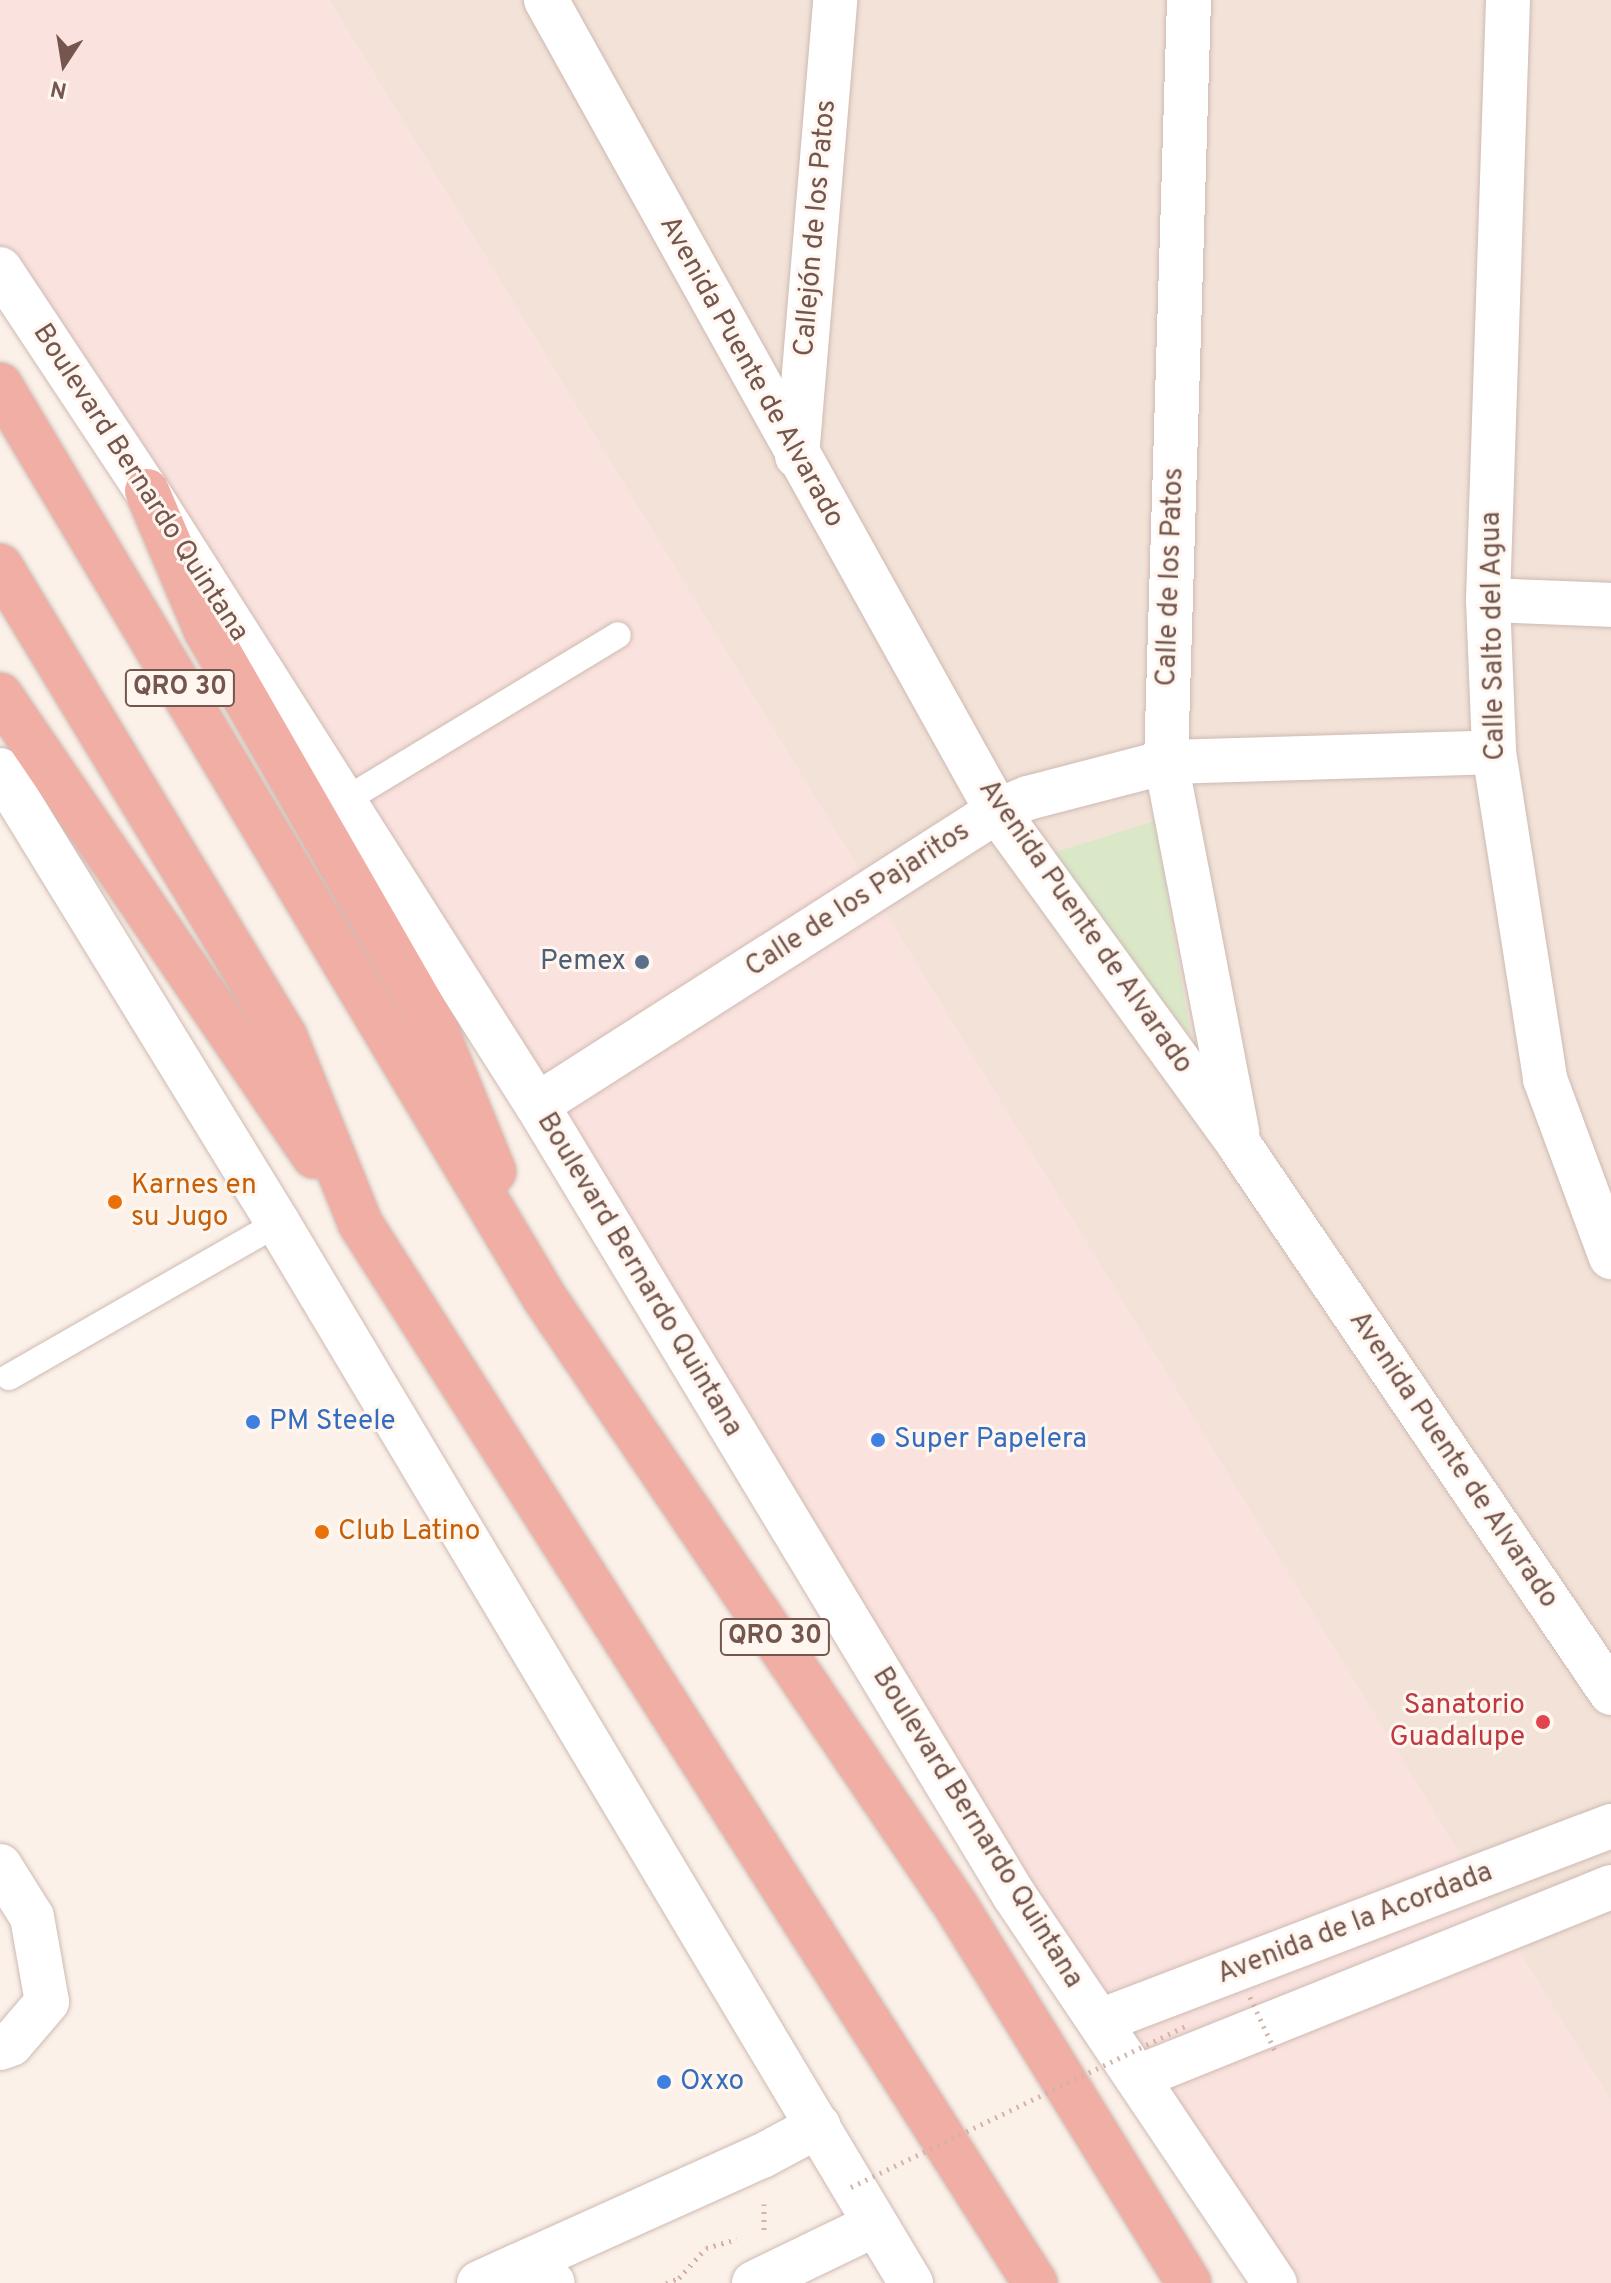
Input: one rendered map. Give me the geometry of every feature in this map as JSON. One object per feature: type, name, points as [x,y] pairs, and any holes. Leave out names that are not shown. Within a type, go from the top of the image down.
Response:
[{"type":"highway","name":"Boulevard Bernardo Quintana","points":[[0,385],[544,1297],[956,1906],[1189,2283]]},
{"type":"highway","points":[[147,491],[206,630],[436,1030],[544,1297]]},
{"type":"highway","name":"QRO 30","points":[[0,566],[285,1037],[360,1223],[1035,2283]]},
{"type":"highway","points":[[0,695],[360,1223]]},
{"type":"street","name":"Avenida Puente de Alvarado","points":[[546,0],[997,811],[1240,1146],[1611,1693]]},
{"type":"street","name":"Callejón de los Patos","points":[[797,456],[835,0]]},
{"type":"street","name":"Calle de los Patos","points":[[1189,0],[1166,762],[1240,1146]]},
{"type":"street","name":"Calle Salto del Agua","points":[[1508,0],[1488,600],[1494,752],[1545,1079],[1611,1257]]},
{"type":"street","name":"Boulevard Bernardo Quintana","points":[[0,269],[147,491],[537,1105],[1006,1882],[1275,2283]]},
{"type":"street","points":[[1488,600],[1611,605]]},
{"type":"street","name":"Calle de los Pajaritos","points":[[537,1105],[997,811],[1028,798],[1166,762],[1494,752]]},
{"type":"street","points":[[0,770],[278,1223],[911,2283]]},
{"type":"street","name":"Avenida de la Acordada","points":[[1100,2021],[1611,1826]]},
{"type":"street","points":[[0,1866],[32,1917],[47,2002],[11,2044],[0,2048]]},
{"type":"street","points":[[1138,2077],[1611,1887]]},
{"type":"street","points":[[516,2277],[818,2126]]},
{"type":"street","points":[[768,2277],[874,2225]]},
{"type":"lane","points":[[344,801],[618,635]]},
{"type":"lane","points":[[9,1377],[278,1223]]},
{"type":"path","points":[[1250,1997],[1276,2053]]},
{"type":"path","points":[[851,2187],[1187,2025]]},
{"type":"path","points":[[762,2156],[768,2277]]},
{"type":"path","points":[[666,2283],[679,2278],[706,2248],[764,2231]]},
{"type":"shaded area","points":[[0,0],[329,0],[1611,2101],[1611,2283],[1275,2283],[0,269]]},
{"type":"shaded area","points":[[329,0],[1611,0],[1611,2101],[1444,1829]]},
{"type":"green space","points":[[1155,821],[1191,1037],[1049,854]]},
{"type":"place","name":"Pemex","points":[[642,962]]},
{"type":"place","name":"Karnes en su Jugo","points":[[115,1202]]},
{"type":"place","name":"PM Steele","points":[[253,1422]]},
{"type":"place","name":"Super Papelera","points":[[878,1440]]},
{"type":"place","name":"Club Latino","points":[[322,1532]]},
{"type":"place","name":"Sanatorio Guadalupe","points":[[1543,1722]]},
{"type":"place","name":"Oxxo","points":[[664,2082]]}]
